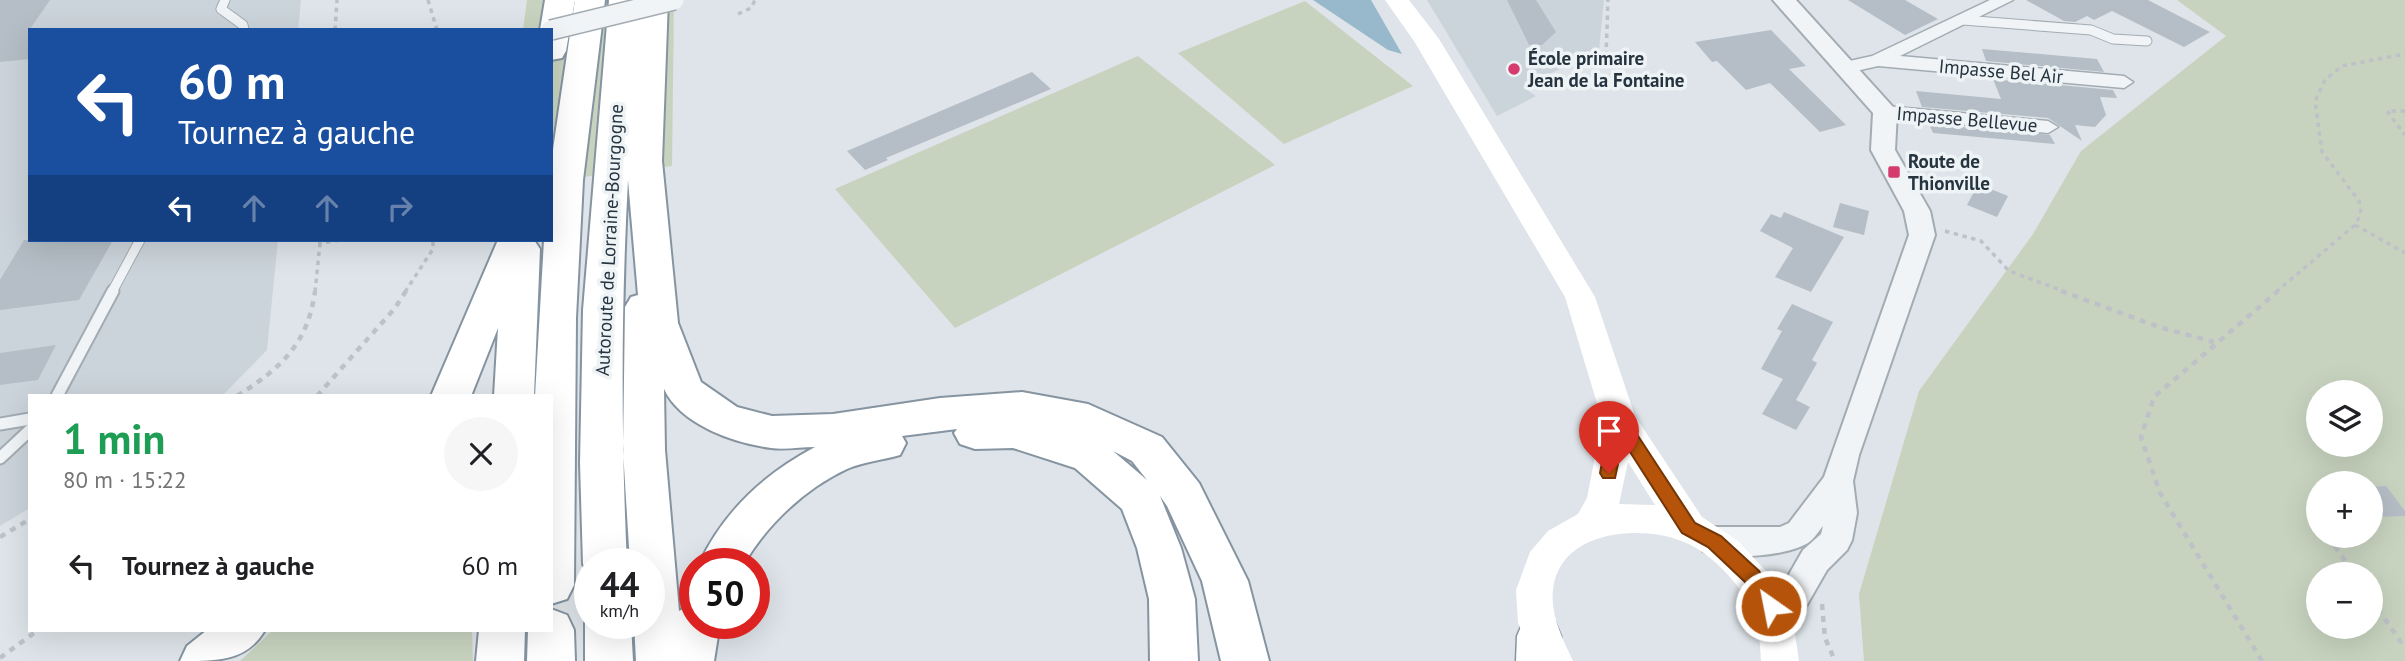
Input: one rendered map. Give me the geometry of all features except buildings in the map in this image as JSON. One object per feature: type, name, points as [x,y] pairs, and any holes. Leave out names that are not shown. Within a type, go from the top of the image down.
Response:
[{"type":"highway","points":[[553,40],[560,0]]},
{"type":"highway","name":"Autoroute de Lorraine-Bourgogne","points":[[553,496],[557,318],[566,180],[590,0]]},
{"type":"highway","name":"Autoroute de Lorraine-Bourgogne","points":[[604,548],[601,463],[602,310],[624,0]]},
{"type":"highway","points":[[653,0],[645,151],[643,450],[660,661]]},
{"type":"highway","points":[[645,151],[659,323],[685,391],[724,420],[772,432],[833,430],[940,414],[1023,408],[1088,420],[1147,449],[1184,495],[1225,580],[1245,661]]},
{"type":"highway","points":[[452,394],[515,242]]},
{"type":"highway","points":[[514,394],[522,242]]},
{"type":"highway","points":[[728,548],[773,495],[834,456],[921,434],[1013,432],[1090,456],[1140,499],[1159,548],[1172,599],[1174,661]]},
{"type":"highway","points":[[204,661],[240,632]]},
{"type":"highway","points":[[500,661],[502,632]]},
{"type":"highway","points":[[551,632],[551,661]]},
{"type":"highway","points":[[608,639],[609,661]]},
{"type":"highway","points":[[690,661],[693,639]]},
{"type":"main road","points":[[1397,0],[1426,39],[1580,297],[1619,420],[1702,535],[1752,577],[1771,606],[1779,643]]},
{"type":"main road","points":[[1412,0],[1426,39]]},
{"type":"main road","points":[[1590,526],[1604,499],[1619,420]]},
{"type":"main road","points":[[1544,653],[1533,612],[1535,578],[1548,552],[1571,532],[1615,518],[1654,520],[1702,535]]},
{"type":"street","points":[[553,30],[674,0]]},
{"type":"street","points":[[1702,535],[1783,540],[1800,532],[1838,481],[1922,235],[1917,211],[1883,150],[1885,112],[1784,0]]},
{"type":"street","points":[[1843,68],[1878,60],[2004,0]]},
{"type":"street","name":"Impasse Bel Air","points":[[1878,60],[2124,82]]},
{"type":"street","name":"Impasse Bellevue","points":[[1885,112],[2048,127]]},
{"type":"street","points":[[1779,643],[1815,560],[1836,540],[1841,513],[1838,481]]},
{"type":"lane","points":[[225,0],[221,9],[242,28]]},
{"type":"lane","points":[[1963,20],[2091,30],[2113,39],[2147,41]]},
{"type":"lane","points":[[58,394],[139,242]]},
{"type":"lane","points":[[0,424],[28,419]]},
{"type":"lane","points":[[0,458],[28,432]]},
{"type":"path","points":[[335,28],[337,0]]},
{"type":"path","points":[[428,0],[436,28]]},
{"type":"path","points":[[738,14],[751,8],[755,0]]},
{"type":"path","points":[[1606,56],[1608,0]]},
{"type":"path","points":[[2262,661],[2160,493],[2141,437],[2154,397],[2214,342],[2355,225],[2361,214],[2360,201],[2322,152],[2315,101],[2325,80],[2342,66],[2405,54]]},
{"type":"path","points":[[2405,111],[2387,111],[2405,135]]},
{"type":"path","points":[[1921,224],[1981,241],[2009,271],[2159,327],[2214,342]]},
{"type":"path","points":[[2355,225],[2405,253]]},
{"type":"path","points":[[240,394],[258,383],[281,361],[309,326],[320,242]]},
{"type":"path","points":[[319,394],[395,308],[433,249],[433,242]]},
{"type":"path","points":[[0,537],[28,520]]},
{"type":"path","points":[[2383,616],[2405,648]]},
{"type":"path","points":[[0,658],[35,632]]},
{"type":"shaded area","points":[[0,0],[301,0],[298,28],[28,28],[28,242],[278,242],[267,350],[224,394],[28,394],[28,509],[0,526]]},
{"type":"shaded area","name":"École primaire Jean de la Fontaine","points":[[1427,0],[1604,0],[1599,50],[1523,87],[1536,96],[1497,116]]},
{"type":"green space","points":[[527,0],[674,0],[672,166],[553,181],[553,28],[523,28]]},
{"type":"green space","points":[[2177,0],[2405,0],[2405,661],[1864,661],[1859,594],[1919,391],[2033,234],[2081,151],[2226,36]]},
{"type":"green space","points":[[1305,1],[1413,86],[1284,144],[1178,53]]},
{"type":"green space","points":[[1138,56],[1275,165],[955,328],[835,189]]},
{"type":"green space","points":[[271,632],[472,632],[473,661],[240,661]]},
{"type":"water","points":[[1313,0],[1371,0],[1402,54],[1388,50]]},
{"type":"place","name":"École primaire Jean de la Fontaine","points":[[1514,69]]},
{"type":"place","name":"Route de Thionville","points":[[1894,172]]},
{"type":"route","points":[[1609,473],[1619,420],[1665,495],[1689,528],[1714,541],[1752,577],[1771,606]]}]
